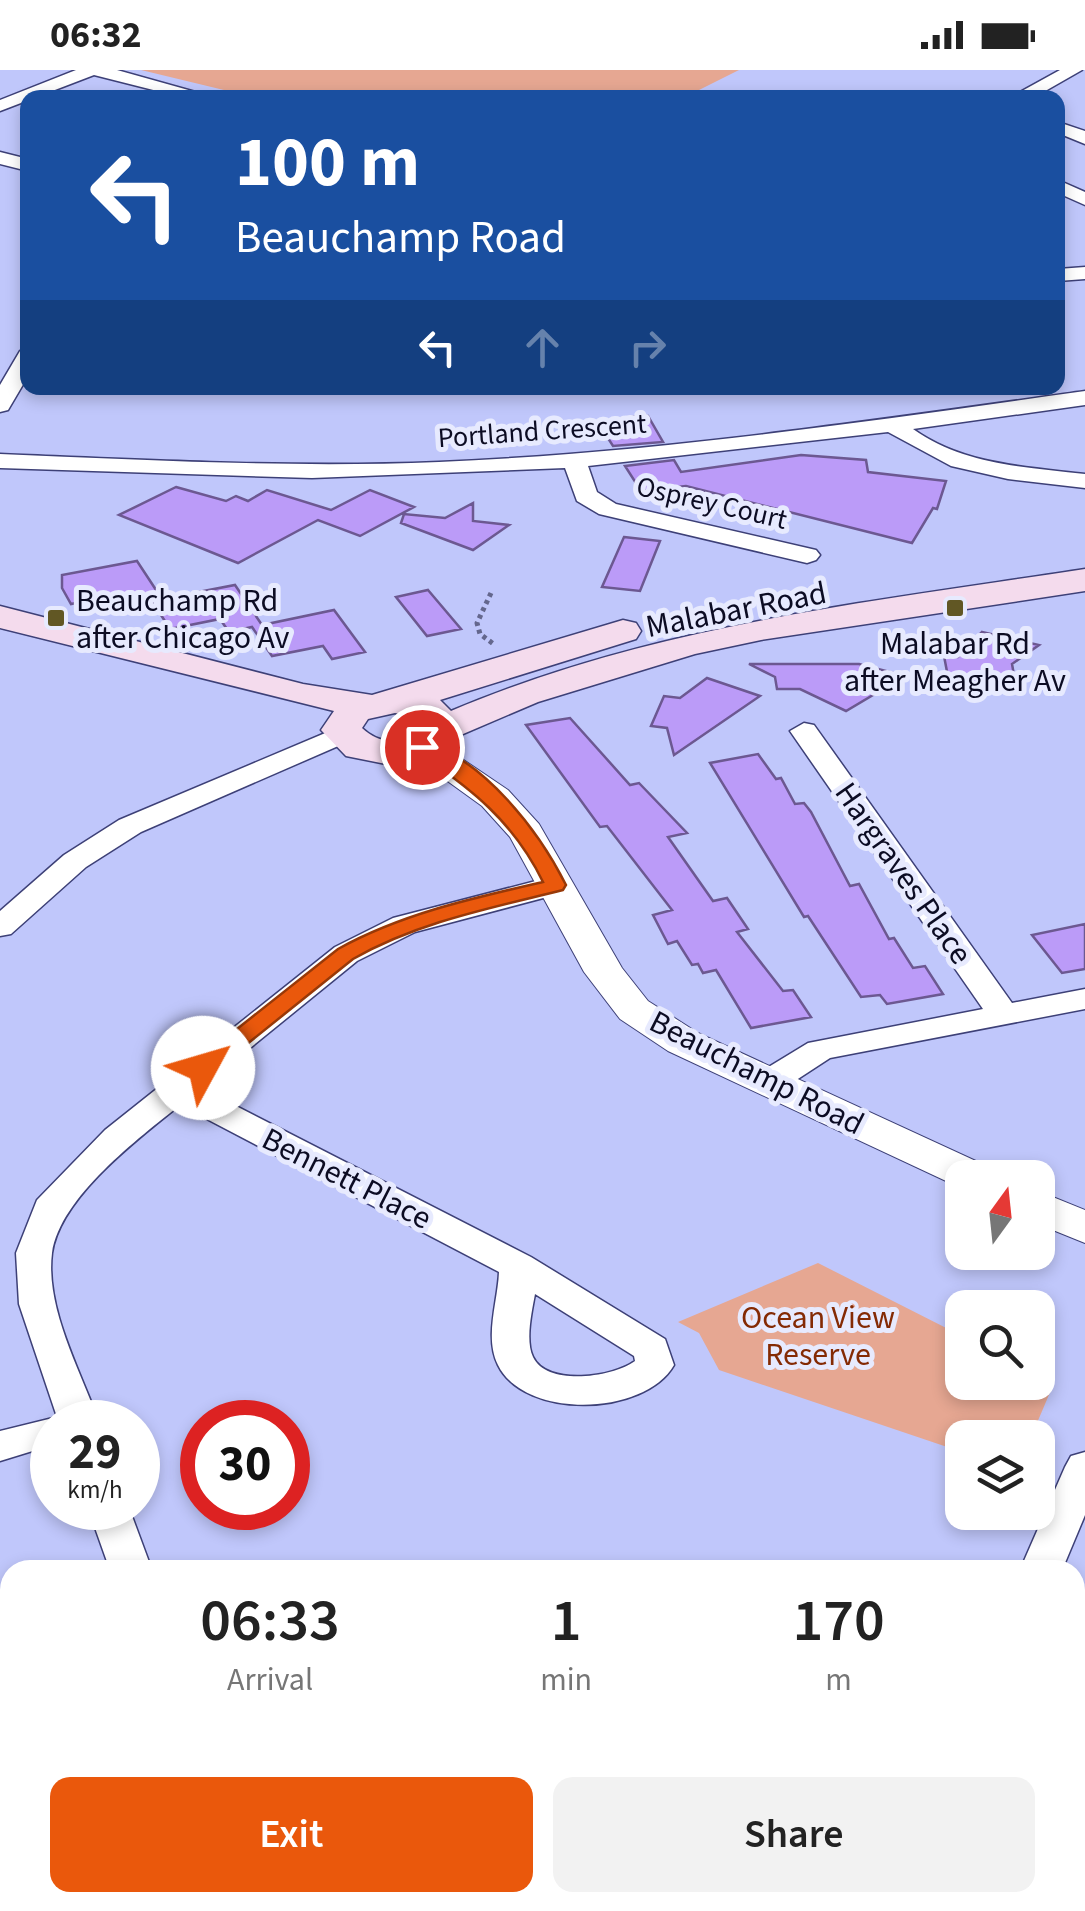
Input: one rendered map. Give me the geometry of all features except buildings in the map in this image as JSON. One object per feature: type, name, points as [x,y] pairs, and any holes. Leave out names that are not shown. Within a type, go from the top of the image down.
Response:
[{"type":"main road","name":"Malabar Road","points":[[1085,554],[702,613],[528,658],[361,716],[360,748],[374,752],[432,738],[524,694],[687,645],[761,629],[1085,580]]},
{"type":"main road","points":[[0,617],[302,695],[331,711],[361,716],[430,709],[432,738]]},
{"type":"street","points":[[41,90],[93,70],[175,90]]},
{"type":"street","points":[[1034,70],[1067,73],[1085,85]]},
{"type":"street","points":[[1034,90],[1067,73]]},
{"type":"street","points":[[0,405],[20,370]]},
{"type":"street","name":"Portland Crescent","points":[[0,461],[319,470],[574,460],[893,425],[1085,398]]},
{"type":"street","points":[[893,425],[936,455],[973,468],[1085,481]]},
{"type":"street","name":"Osprey Court","points":[[574,460],[586,496],[608,509],[807,556]]},
{"type":"street","name":"Malabar Road","points":[[0,926],[75,861],[130,826],[361,716]]},
{"type":"street","name":"Hargraves Place","points":[[804,731],[1004,1015]]},
{"type":"street","name":"Beauchamp Road","points":[[432,738],[526,832],[604,972],[634,1010],[683,1042],[945,1164]]},
{"type":"street","points":[[71,1400],[38,1304],[34,1253],[50,1209],[117,1138],[346,954],[370,940],[452,910],[555,885]]},
{"type":"street","points":[[769,1082],[820,1050],[1085,999]]},
{"type":"street","name":"Bennett Place","points":[[177,1089],[518,1266]]},
{"type":"street","points":[[1055,1214],[1085,1228]]},
{"type":"street","points":[[0,1446],[30,1437]]},
{"type":"street","points":[[1045,1560],[1085,1467]]},
{"type":"street","points":[[117,1530],[127,1560]]},
{"type":"green space","points":[[141,70],[739,70],[699,90],[224,90]]},
{"type":"green space","name":"Ocean View Reserve","points":[[818,1263],[945,1327],[945,1400],[1047,1400],[1038,1420],[945,1420],[945,1446],[719,1370],[699,1333],[678,1322]]},
{"type":"place","name":"Malabar Rd after Meagher Av","points":[[955,608]]},
{"type":"place","name":"Beauchamp Rd after Chicago Av","points":[[56,618]]},
{"type":"route","points":[[203,1068],[346,954],[370,940],[452,910],[555,885],[537,849],[513,816],[465,775],[422,747]]}]
